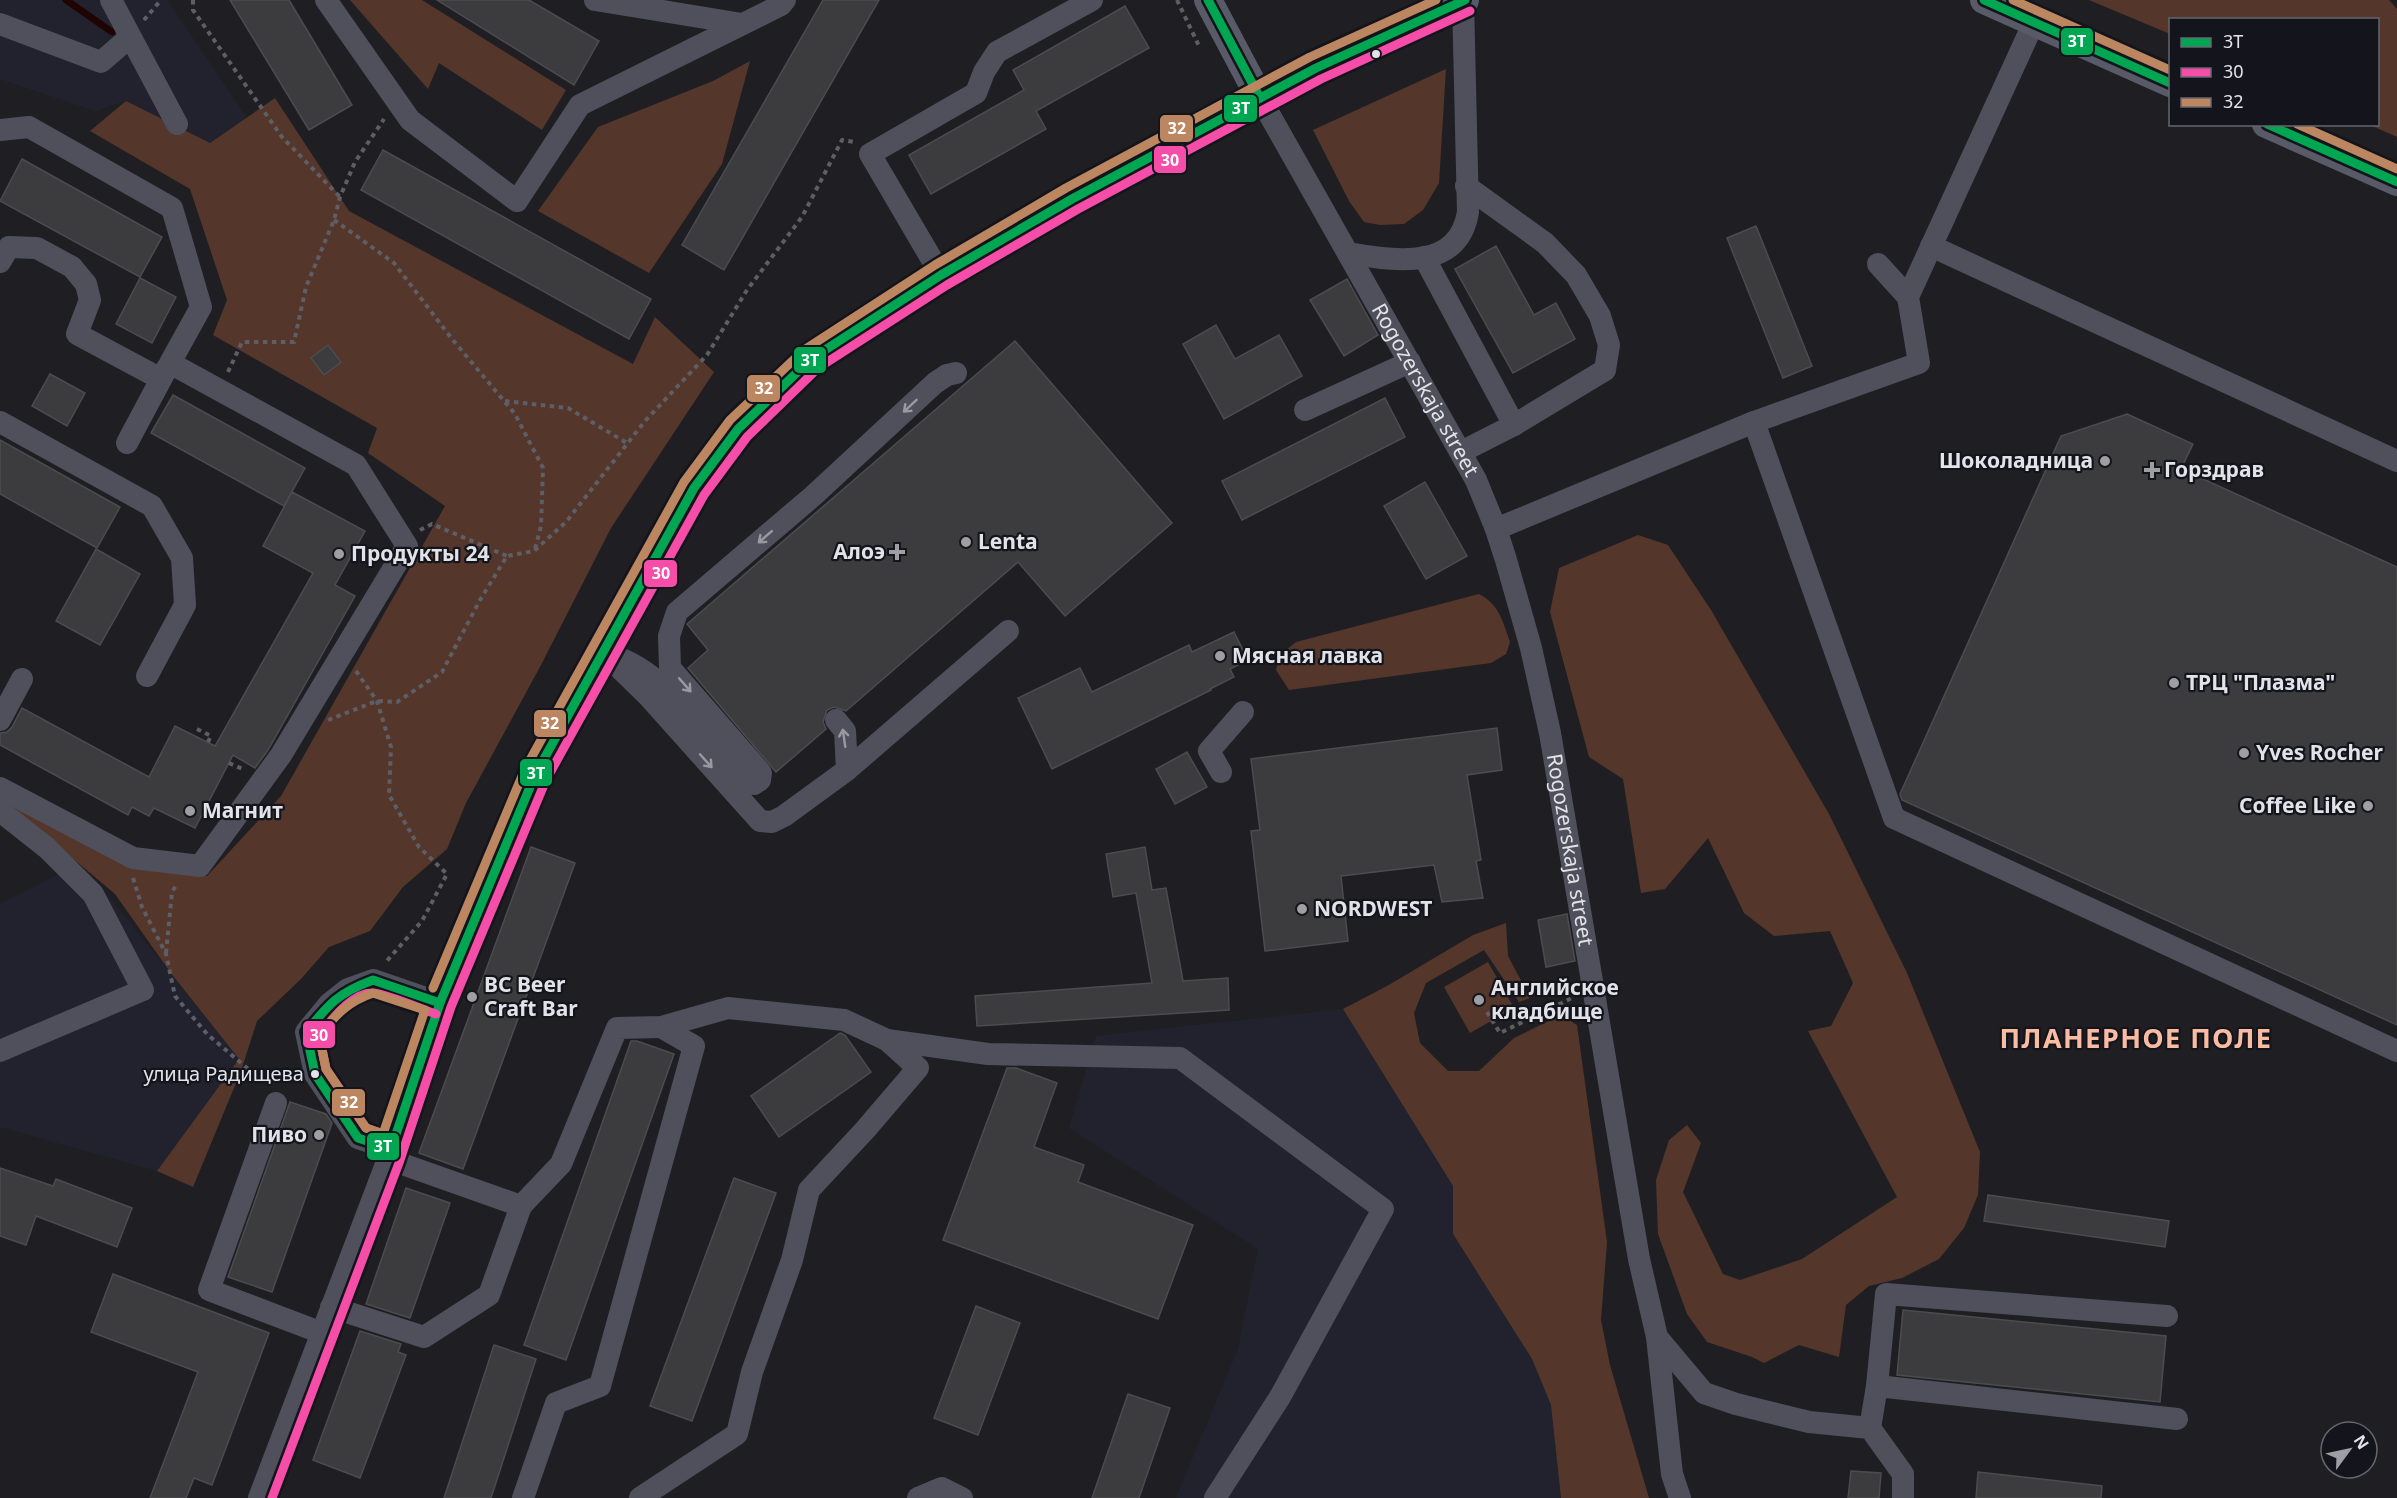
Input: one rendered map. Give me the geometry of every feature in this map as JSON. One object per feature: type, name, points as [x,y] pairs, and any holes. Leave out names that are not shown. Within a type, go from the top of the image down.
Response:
[{"type":"main road","points":[[1208,0],[1260,98],[1316,68],[1464,0]]},
{"type":"main road","points":[[1984,0],[2169,83]]},
{"type":"main road","points":[[2271,126],[2397,182]]},
{"type":"street","points":[[111,0],[177,124]]},
{"type":"street","points":[[326,0],[410,120],[517,201],[580,105],[781,2]]},
{"type":"street","points":[[595,0],[742,24]]},
{"type":"street","points":[[941,275],[870,153],[976,93],[984,72],[997,51],[1092,0]]},
{"type":"street","points":[[1348,253],[1410,261],[1443,251],[1458,238],[1465,227],[1468,212],[1464,0]]},
{"type":"street","points":[[1908,297],[2034,22]]},
{"type":"street","points":[[0,24],[101,62],[130,37]]},
{"type":"street","points":[[261,1497],[389,1154],[440,1003],[535,775],[694,488],[738,429],[811,359],[941,275],[1072,199],[1260,98]]},
{"type":"street","name":"Rogozerskaja street","points":[[1260,98],[1461,452],[1496,529],[1531,648],[1550,733],[1639,1259],[1657,1337],[1704,1393],[1736,1404],[1809,1422],[1870,1428]]},
{"type":"street","points":[[0,130],[29,127],[172,208],[201,308],[127,443]]},
{"type":"street","points":[[1461,452],[1514,425],[1605,370],[1609,345],[1600,316],[1576,275],[1545,243],[1466,186]]},
{"type":"street","points":[[1931,246],[2397,461]]},
{"type":"street","points":[[0,262],[9,247],[37,248],[72,267],[86,284],[90,300],[77,334],[165,371],[220,390],[356,465],[407,546],[280,755],[200,866],[133,858],[0,788]]},
{"type":"street","points":[[1424,257],[1514,425]]},
{"type":"street","points":[[1496,529],[1754,422],[1919,363],[1908,297],[1878,264]]},
{"type":"street","points":[[1305,410],[1410,362]]},
{"type":"street","points":[[601,653],[658,682],[747,782],[754,784],[760,780],[761,773],[670,668],[669,636],[677,612],[813,496],[935,382],[946,375],[956,373]]},
{"type":"street","points":[[1754,422],[1894,818],[2397,1051]]},
{"type":"street","points":[[0,423],[152,506],[182,558],[185,605],[147,676]]},
{"type":"street","points":[[625,666],[649,697],[760,821],[772,822],[847,771],[1008,631]]},
{"type":"street","points":[[0,720],[22,679]]},
{"type":"street","points":[[1221,772],[1209,751],[1243,712]]},
{"type":"street","points":[[836,720],[845,731],[847,771]]},
{"type":"street","points":[[0,811],[47,848],[93,894],[143,990],[0,1051]]},
{"type":"street","points":[[440,1003],[373,980],[348,989],[329,1004],[306,1032],[315,1074],[358,1138],[389,1154],[521,1206]]},
{"type":"street","points":[[331,1307],[424,1337],[489,1295],[521,1206],[561,1164],[617,1028],[661,1027],[728,1008],[844,1020],[887,1040],[988,1054],[1180,1058],[1383,1209],[1280,1397],[1215,1498]]},
{"type":"street","points":[[523,1498],[556,1403],[600,1386],[694,1046],[661,1027]]},
{"type":"street","points":[[640,1498],[737,1434],[752,1372],[792,1260],[809,1190],[918,1068],[887,1040]]},
{"type":"street","points":[[276,1103],[209,1290],[322,1333]]},
{"type":"street","points":[[1903,1498],[1903,1474],[1870,1428],[1878,1386],[1886,1294],[2167,1316]]},
{"type":"street","points":[[1657,1337],[1672,1474],[1680,1498]]},
{"type":"street","points":[[1878,1386],[2177,1419]]},
{"type":"street","points":[[918,1498],[942,1488],[962,1498]]},
{"type":"path","points":[[193,0],[193,10],[282,138],[340,197]]},
{"type":"path","points":[[1177,0],[1199,46]]},
{"type":"path","points":[[220,390],[242,342],[294,342],[306,287],[334,220],[340,197],[356,162],[396,101]]},
{"type":"path","points":[[402,538],[432,524],[507,556],[534,551],[566,522],[645,421],[707,355],[747,290],[802,217],[842,140],[881,147]]},
{"type":"path","points":[[334,220],[394,263],[452,339],[515,414],[543,468],[541,526],[534,551]]},
{"type":"path","points":[[504,401],[568,408],[627,443]]},
{"type":"path","points":[[318,723],[377,701],[397,702],[442,672],[480,600],[507,556]]},
{"type":"path","points":[[345,649],[363,683],[377,701],[391,747],[389,795],[419,848],[447,874],[422,921],[384,963]]},
{"type":"path","points":[[197,729],[211,736],[208,742]]},
{"type":"path","points":[[126,854],[142,907],[166,954],[175,996],[207,1034],[261,1080]]},
{"type":"path","points":[[166,954],[172,892],[187,865]]},
{"type":"path","points":[[1487,1012],[1500,1033],[1592,989]]},
{"type":"shaded area","points":[[0,0],[167,0],[247,118],[210,143],[126,101],[95,111],[0,79]]},
{"type":"shaded area","points":[[350,0],[422,0],[566,90],[542,130],[439,63],[428,89]]},
{"type":"shaded area","points":[[2089,0],[2389,0],[2397,9],[2397,137],[2372,126],[2379,126],[2379,18],[2169,18],[2169,34]]},
{"type":"shaded area","points":[[750,61],[722,164],[649,273],[538,211],[598,127],[713,81]]},
{"type":"shaded area","points":[[1446,69],[1439,183],[1423,210],[1404,224],[1380,225],[1364,222],[1349,201],[1313,130]]},
{"type":"shaded area","points":[[275,98],[349,211],[633,364],[655,317],[714,372],[611,528],[541,665],[466,803],[447,849],[403,887],[370,931],[329,947],[301,979],[257,1021],[241,1071],[193,1187],[157,1171],[239,1059],[170,972],[115,894],[0,797],[133,865],[207,876],[281,796],[445,506],[368,453],[377,428],[213,335],[227,300],[190,189],[90,131],[126,101],[210,143]]},
{"type":"shaded area","points":[[1638,535],[1668,545],[1711,610],[1829,814],[1907,973],[1980,1152],[1978,1195],[1964,1228],[1939,1259],[1902,1278],[1869,1286],[1846,1305],[1839,1357],[1799,1345],[1764,1363],[1707,1342],[1687,1314],[1658,1234],[1656,1180],[1669,1140],[1687,1125],[1701,1143],[1683,1192],[1723,1274],[1740,1280],[1802,1259],[1897,1197],[1808,1031],[1831,1026],[1853,983],[1830,931],[1774,936],[1744,913],[1708,838],[1665,889],[1641,893],[1623,779],[1589,757],[1550,612],[1559,568]]},
{"type":"shaded area","points":[[1479,594],[1496,608],[1510,642],[1506,654],[1491,663],[1289,690],[1276,670],[1280,655],[1296,642]]},
{"type":"shaded area","points":[[75,866],[110,898],[239,1059],[157,1171],[0,1127],[0,904]]},
{"type":"shaded area","points":[[1506,923],[1508,956],[1530,998],[1519,1002],[1484,950],[1426,983],[1414,1013],[1420,1043],[1448,1071],[1479,1071],[1514,1038],[1561,1015],[1577,1025],[1607,1242],[1601,1320],[1610,1365],[1649,1498],[1561,1498],[1551,1405],[1532,1359],[1453,1234],[1453,1186],[1343,1009],[1473,935]]},
{"type":"shaded area","points":[[1488,962],[1514,1008],[1470,1033],[1444,987]]},
{"type":"shaded area","points":[[1343,1009],[1453,1186],[1453,1234],[1532,1359],[1551,1405],[1561,1498],[1176,1498],[1238,1349],[1258,1249],[1069,1128],[1096,1036]]},
{"type":"building","points":[[230,0],[289,0],[352,105],[309,130]]},
{"type":"building","points":[[437,0],[529,0],[599,41],[574,85]]},
{"type":"building","points":[[823,0],[879,0],[724,270],[682,245]]},
{"type":"building","points":[[1125,6],[1149,48],[1036,111],[1046,129],[931,194],[909,155],[1024,90],[1013,70]]},
{"type":"building","points":[[383,150],[651,299],[629,339],[361,190]]},
{"type":"building","points":[[22,159],[162,237],[140,277],[0,201]]},
{"type":"building","points":[[1756,226],[1812,366],[1783,378],[1727,238]]},
{"type":"building","points":[[1496,246],[1534,315],[1556,303],[1575,339],[1513,373],[1455,269]]},
{"type":"building","points":[[140,278],[176,297],[152,343],[116,324]]},
{"type":"building","points":[[1347,279],[1378,335],[1344,356],[1310,300]]},
{"type":"building","points":[[1216,325],[1235,359],[1279,335],[1302,376],[1224,419],[1183,344]]},
{"type":"building","name":"Lenta","points":[[1015,341],[1172,523],[1065,616],[1018,562],[846,711],[834,707],[827,710],[823,722],[826,729],[776,772],[688,668],[708,650],[687,624]]},
{"type":"building","points":[[328,345],[341,362],[324,375],[311,358]]},
{"type":"building","points":[[50,374],[85,393],[67,426],[32,406]]},
{"type":"building","points":[[173,395],[305,468],[284,506],[151,433]]},
{"type":"building","points":[[1385,398],[1405,437],[1242,520],[1222,481]]},
{"type":"building","name":"ТРЦ \"Плазма\"","points":[[2127,414],[2193,444],[2181,469],[2397,567],[2397,1025],[1902,800],[1900,794],[2061,436]]},
{"type":"building","points":[[0,440],[120,507],[97,548],[0,494]]},
{"type":"building","points":[[1425,482],[1467,556],[1426,579],[1384,506]]},
{"type":"building","points":[[292,492],[365,531],[335,585],[355,596],[268,750],[255,768],[233,755],[195,828],[154,808],[149,816],[132,807],[128,815],[0,745],[0,733],[7,732],[12,727],[22,708],[149,777],[175,726],[215,746],[313,573],[263,546]]},
{"type":"building","points":[[96,549],[140,574],[100,645],[56,621]]},
{"type":"building","points":[[1234,632],[1248,660],[1230,669],[1234,677],[1052,769],[1018,698],[1080,668],[1092,692],[1189,645],[1192,652]]},
{"type":"building","points":[[1497,728],[1502,770],[1467,775],[1481,860],[1476,861],[1483,898],[1442,902],[1434,865],[1341,876],[1348,941],[1265,951],[1251,831],[1260,830],[1251,759]]},
{"type":"building","points":[[1187,752],[1207,787],[1175,804],[1156,769]]},
{"type":"building","points":[[531,847],[575,863],[463,1169],[419,1153]]},
{"type":"building","points":[[1145,847],[1152,890],[1166,888],[1183,981],[1228,978],[1229,1010],[977,1026],[975,996],[1152,983],[1136,893],[1113,897],[1106,854]]},
{"type":"building","points":[[1567,914],[1575,961],[1546,967],[1538,920]]},
{"type":"building","points":[[840,1033],[845,1035],[871,1072],[779,1137],[751,1096]]},
{"type":"building","points":[[631,1041],[674,1054],[566,1360],[524,1345]]},
{"type":"building","points":[[1007,1068],[1016,1068],[1057,1083],[1034,1147],[1084,1165],[1078,1182],[1193,1225],[1158,1319],[943,1240]]},
{"type":"building","points":[[290,1102],[326,1114],[332,1123],[272,1292],[228,1277]]},
{"type":"building","points":[[0,1168],[53,1186],[56,1179],[132,1208],[117,1247],[36,1216],[26,1245],[0,1236]]},
{"type":"building","points":[[734,1178],[776,1193],[692,1421],[650,1406]]},
{"type":"building","points":[[406,1188],[450,1203],[410,1318],[366,1304]]},
{"type":"building","points":[[1988,1195],[2169,1221],[2165,1247],[1984,1221]]},
{"type":"building","points":[[113,1274],[269,1333],[212,1485],[194,1478],[186,1498],[150,1498],[198,1372],[91,1332]]},
{"type":"building","points":[[976,1306],[1020,1323],[978,1435],[934,1418]]},
{"type":"building","points":[[1903,1310],[2166,1336],[2160,1402],[1897,1375]]},
{"type":"building","points":[[360,1331],[401,1344],[398,1352],[406,1355],[360,1478],[313,1460]]},
{"type":"building","points":[[494,1345],[536,1359],[491,1498],[444,1498]]},
{"type":"building","points":[[1128,1394],[1170,1408],[1139,1498],[1092,1498]]},
{"type":"building","points":[[1851,1471],[1881,1473],[1879,1498],[1848,1498]]},
{"type":"building","points":[[1978,1472],[2102,1486],[2101,1498],[1976,1498]]},
{"type":"waterway","points":[[66,0],[112,32]]},
{"type":"transit line","name":"3Т","points":[[1208,0],[1260,98]]},
{"type":"transit line","name":"32","points":[[433,988],[525,769],[684,482],[730,420],[804,350],[935,265],[1066,188],[1310,57],[1436,0]]},
{"type":"transit line","name":"3Т","points":[[440,1003],[535,775],[694,488],[738,429],[811,359],[941,275],[1072,199],[1316,68],[1465,0]]},
{"type":"transit line","name":"3Т","points":[[1984,0],[2169,83]]},
{"type":"transit line","name":"32","points":[[2013,0],[2169,70]]},
{"type":"transit line","name":"30","points":[[272,1498],[399,1163],[451,1007],[546,780],[704,495],[747,437],[818,368],[947,285],[1078,209],[1321,79],[1470,11]]},
{"type":"transit line","name":"3Т","points":[[2271,126],[2397,182]]},
{"type":"transit line","name":"32","points":[[2301,126],[2397,169]]},
{"type":"transit line","name":"3Т","points":[[373,980],[440,1003],[391,1149],[358,1138],[315,1074],[306,1032],[335,1000],[373,980]]},
{"type":"transit line","name":"32","points":[[373,993],[425,1010],[383,1134],[366,1128],[326,1069],[319,1035],[343,1010],[356,1000],[373,993]]},
{"type":"transit line","name":"30","points":[[395,1138],[366,1128],[326,1069],[319,1035],[343,1008],[365,994],[386,996],[436,1014]]},
{"type":"place","name":"Шоколадница","points":[[2105,461]]},
{"type":"place","name":"Горздрав","points":[[2152,470]]},
{"type":"place","name":"Lenta","points":[[966,542]]},
{"type":"place","name":"Алоэ","points":[[897,552]]},
{"type":"place","name":"Продукты 24","points":[[339,554]]},
{"type":"place","name":"Мясная лавка","points":[[1220,656]]},
{"type":"place","name":"ТРЦ \"Плазма\"","points":[[2174,683]]},
{"type":"place","name":"Yves Rocher","points":[[2244,753]]},
{"type":"place","name":"Coffee Like","points":[[2368,806]]},
{"type":"place","name":"Магнит","points":[[190,811]]},
{"type":"place","name":"NORDWEST","points":[[1302,909]]},
{"type":"place","name":"BC Beer Craft Bar","points":[[472,997]]},
{"type":"place","name":"Английское кладбище","points":[[1479,1000]]},
{"type":"place","name":"улица Радищева","points":[[315,1074]]},
{"type":"place","name":"Пиво","points":[[319,1135]]},
{"type":"district","name":"ПЛАНЕРНОЕ ПОЛЕ","points":[[2136,1039]]}]
